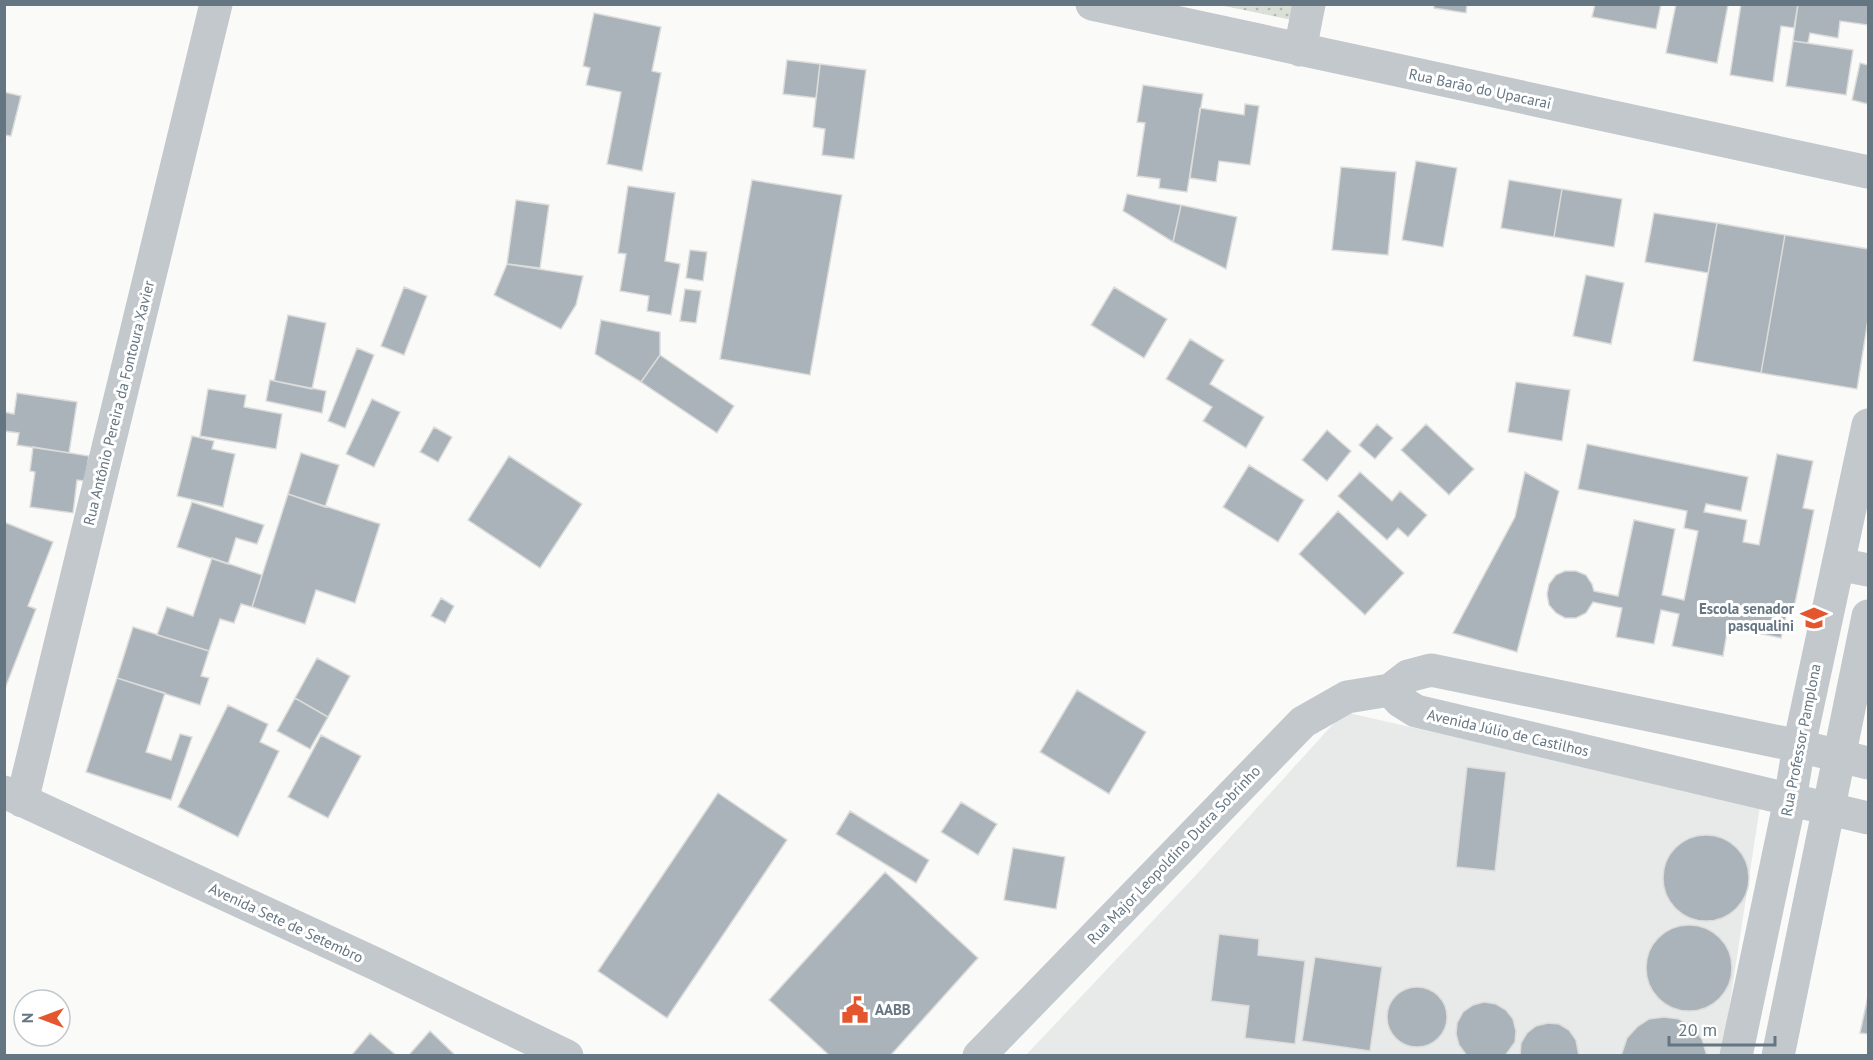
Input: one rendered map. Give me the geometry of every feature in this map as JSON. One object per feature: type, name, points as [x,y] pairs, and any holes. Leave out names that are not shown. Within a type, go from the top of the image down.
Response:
[{"type":"street","name":"Rua Antônio Pereira da Fontoura Xavier","points":[[14,796],[216,4]]},
{"type":"street","name":"Rua Barão do Upacarai","points":[[1092,4],[1869,172]]},
{"type":"street","points":[[1300,50],[1309,4]]},
{"type":"street","name":"Rua Professor Pamplona","points":[[1736,1056],[1790,800],[1799,746],[1853,567],[1869,424]]},
{"type":"street","points":[[1778,1056],[1829,809],[1854,760],[1869,616]]},
{"type":"street","points":[[1390,690],[1408,676],[1431,670],[1799,746],[1854,760]]},
{"type":"street","name":"Avenida Júlio de Castilhos","points":[[1390,690],[1400,701],[1416,711],[1869,818]]},
{"type":"street","name":"Rua Major Leopoldino Dutra Sobrinho","points":[[979,1056],[1303,722],[1347,696],[1390,690]]},
{"type":"street","name":"Avenida Sete de Setembro","points":[[14,796],[378,965],[567,1056]]},
{"type":"shaded area","points":[[1219,5],[1300,5],[1297,21]]},
{"type":"shaded area","points":[[1344,712],[1760,806],[1722,1055],[1025,1056],[1196,875]]},
{"type":"building","points":[[1434,4],[1467,4],[1466,13],[1434,8]]},
{"type":"building","points":[[1595,4],[1661,4],[1656,29],[1592,17]]},
{"type":"building","points":[[1676,4],[1728,5],[1717,63],[1666,53]]},
{"type":"building","points":[[1741,4],[1798,4],[1794,28],[1781,26],[1773,82],[1730,75]]},
{"type":"building","points":[[1798,4],[1868,4],[1868,25],[1840,21],[1838,38],[1810,33],[1808,43],[1793,41]]},
{"type":"building","points":[[594,13],[661,27],[652,71],[661,73],[642,171],[607,164],[621,92],[586,85],[590,68],[583,66]]},
{"type":"building","points":[[1793,41],[1853,50],[1846,95],[1786,86]]},
{"type":"building","points":[[787,60],[820,64],[816,98],[783,94]]},
{"type":"building","points":[[1860,63],[1868,65],[1868,104],[1852,100]]},
{"type":"building","points":[[820,64],[866,70],[854,159],[822,155],[825,129],[813,127]]},
{"type":"building","points":[[1143,85],[1203,94],[1187,192],[1159,188],[1160,179],[1137,176],[1145,123],[1137,122]]},
{"type":"building","points":[[4,92],[21,96],[11,136],[4,135]]},
{"type":"building","points":[[1245,104],[1259,106],[1250,165],[1219,161],[1216,182],[1190,178],[1200,108],[1244,115]]},
{"type":"building","points":[[1416,161],[1457,168],[1443,247],[1402,240]]},
{"type":"building","points":[[1341,167],[1396,172],[1388,255],[1332,250]]},
{"type":"building","points":[[752,180],[842,195],[810,375],[720,359]]},
{"type":"building","points":[[1509,180],[1562,189],[1554,237],[1501,228]]},
{"type":"building","points":[[628,186],[675,193],[665,261],[680,264],[671,315],[647,311],[649,296],[620,291],[626,254],[618,253]]},
{"type":"building","points":[[1562,189],[1622,199],[1614,247],[1554,237]]},
{"type":"building","points":[[1127,194],[1181,205],[1173,242],[1123,211]]},
{"type":"building","points":[[516,200],[549,205],[540,268],[507,264]]},
{"type":"building","points":[[1181,205],[1237,217],[1226,269],[1173,242]]},
{"type":"building","points":[[1654,213],[1717,223],[1708,273],[1645,262]]},
{"type":"building","points":[[1717,223],[1785,235],[1761,373],[1693,361]]},
{"type":"building","points":[[1785,235],[1868,249],[1868,319],[1857,389],[1761,373]]},
{"type":"building","points":[[690,250],[707,252],[703,281],[686,278]]},
{"type":"building","points":[[507,264],[583,276],[576,305],[561,329],[494,295]]},
{"type":"building","points":[[1586,275],[1624,283],[1611,344],[1573,336]]},
{"type":"building","points":[[404,287],[427,296],[404,355],[381,346]]},
{"type":"building","points":[[1114,287],[1167,319],[1144,358],[1091,325]]},
{"type":"building","points":[[685,289],[701,291],[696,323],[680,321]]},
{"type":"building","points":[[288,315],[326,323],[312,389],[274,381]]},
{"type":"building","points":[[601,320],[660,332],[660,355],[641,382],[595,354]]},
{"type":"building","points":[[1190,339],[1224,360],[1210,384],[1264,417],[1246,448],[1203,421],[1212,407],[1166,379]]},
{"type":"building","points":[[357,348],[374,355],[345,428],[328,421]]},
{"type":"building","points":[[660,355],[734,406],[717,433],[641,382]]},
{"type":"building","points":[[270,380],[326,391],[322,413],[266,401]]},
{"type":"building","points":[[1516,382],[1570,390],[1562,441],[1508,432]]},
{"type":"building","points":[[208,389],[246,395],[244,407],[282,414],[276,449],[200,436]]},
{"type":"building","points":[[17,393],[77,402],[69,453],[17,445],[19,433],[4,431],[4,412],[14,414]]},
{"type":"building","points":[[372,399],[400,412],[374,467],[346,454]]},
{"type":"building","points":[[1377,424],[1393,438],[1375,459],[1359,445]]},
{"type":"building","points":[[1426,424],[1474,469],[1449,495],[1401,450]]},
{"type":"building","points":[[434,427],[452,437],[438,462],[420,452]]},
{"type":"building","points":[[1327,430],[1351,451],[1327,481],[1302,460]]},
{"type":"building","points":[[192,436],[214,441],[212,449],[235,454],[223,507],[177,496]]},
{"type":"building","points":[[1587,444],[1748,477],[1741,511],[1706,504],[1704,512],[1747,520],[1743,542],[1759,545],[1777,454],[1813,461],[1803,508],[1814,510],[1793,613],[1787,612],[1781,638],[1728,627],[1723,656],[1672,646],[1679,614],[1661,610],[1654,644],[1616,637],[1622,608],[1593,602],[1586,613],[1576,618],[1565,618],[1556,613],[1549,605],[1547,594],[1549,584],[1556,575],[1565,571],[1576,571],[1586,575],[1594,591],[1618,596],[1634,520],[1675,529],[1662,595],[1684,600],[1698,531],[1684,528],[1687,511],[1578,489]]},
{"type":"building","points":[[33,447],[89,456],[85,481],[77,480],[73,513],[30,507],[35,472],[30,471]]},
{"type":"building","points":[[301,453],[339,465],[325,507],[288,494]]},
{"type":"building","points":[[509,456],[582,504],[540,568],[468,520]]},
{"type":"building","points":[[1249,465],[1304,500],[1278,542],[1223,507]]},
{"type":"building","points":[[1360,472],[1392,501],[1400,491],[1427,515],[1408,537],[1398,528],[1387,540],[1338,496]]},
{"type":"building","points":[[1525,472],[1559,491],[1517,652],[1453,633],[1515,517]]},
{"type":"building","points":[[288,494],[380,524],[355,603],[316,590],[305,624],[252,607]]},
{"type":"building","points":[[192,502],[264,525],[257,544],[236,538],[228,564],[177,547]]},
{"type":"building","points":[[1338,511],[1404,573],[1365,615],[1299,554]]},
{"type":"building","points":[[4,522],[53,542],[28,606],[36,609],[4,691]]},
{"type":"building","points":[[212,558],[262,575],[252,607],[241,604],[234,623],[220,619],[209,651],[157,635],[167,607],[193,616]]},
{"type":"building","points":[[441,598],[454,606],[445,623],[431,616]]},
{"type":"building","points":[[133,627],[209,651],[201,676],[209,678],[200,705],[117,678]]},
{"type":"building","points":[[317,658],[350,676],[328,717],[295,698]]},
{"type":"building","points":[[117,678],[165,693],[146,752],[171,760],[180,734],[192,737],[171,800],[86,772]]},
{"type":"building","points":[[1077,690],[1146,732],[1109,794],[1040,752]]},
{"type":"building","points":[[295,698],[328,717],[310,749],[277,731]]},
{"type":"building","points":[[228,705],[268,724],[260,742],[279,751],[238,837],[178,807]]},
{"type":"building","points":[[321,735],[361,756],[328,818],[288,797]]},
{"type":"building","points":[[1467,767],[1506,772],[1495,871],[1456,867]]},
{"type":"building","points":[[718,793],[787,840],[667,1018],[598,971]]},
{"type":"building","points":[[961,802],[997,824],[978,855],[941,832]]},
{"type":"building","points":[[850,811],[929,860],[916,883],[836,834]]},
{"type":"building","points":[[1706,835],[1730,842],[1742,854],[1749,878],[1742,902],[1730,914],[1706,921],[1682,914],[1670,902],[1663,878],[1670,854],[1682,842]]},
{"type":"building","points":[[1013,848],[1065,857],[1056,909],[1004,900]]},
{"type":"building","points":[[885,872],[978,958],[890,1056],[830,1056],[769,1000]]},
{"type":"building","points":[[1689,925],[1713,932],[1725,944],[1732,968],[1725,992],[1713,1004],[1689,1011],[1665,1004],[1653,992],[1646,968],[1653,944],[1665,932]]},
{"type":"building","points":[[1219,934],[1259,939],[1258,955],[1305,961],[1295,1044],[1245,1038],[1249,1006],[1211,1001]]},
{"type":"building","points":[[1315,957],[1382,967],[1370,1051],[1302,1041]]},
{"type":"building","points":[[1417,987],[1434,992],[1442,1000],[1447,1017],[1442,1034],[1434,1042],[1417,1047],[1400,1042],[1392,1034],[1387,1017],[1392,1000],[1400,992]]},
{"type":"building","points":[[1868,996],[1868,1034],[1860,1033]]},
{"type":"building","points":[[1484,1002],[1496,1004],[1506,1010],[1513,1019],[1516,1031],[1515,1042],[1505,1056],[1467,1056],[1459,1045],[1456,1034],[1457,1023],[1463,1012],[1473,1005]]},
{"type":"building","points":[[1664,1017],[1679,1019],[1692,1027],[1702,1039],[1707,1056],[1621,1056],[1627,1038],[1637,1027],[1649,1019]]},
{"type":"building","points":[[1548,1023],[1559,1024],[1569,1030],[1576,1040],[1579,1056],[1520,1056],[1521,1043],[1527,1033],[1536,1026]]},
{"type":"building","points":[[430,1031],[456,1056],[408,1056]]},
{"type":"building","points":[[370,1033],[397,1056],[351,1056]]},
{"type":"place","name":"Escola senador pasqualini","points":[[1814,618]]},
{"type":"place","name":"AABB","points":[[855,1010]]}]
